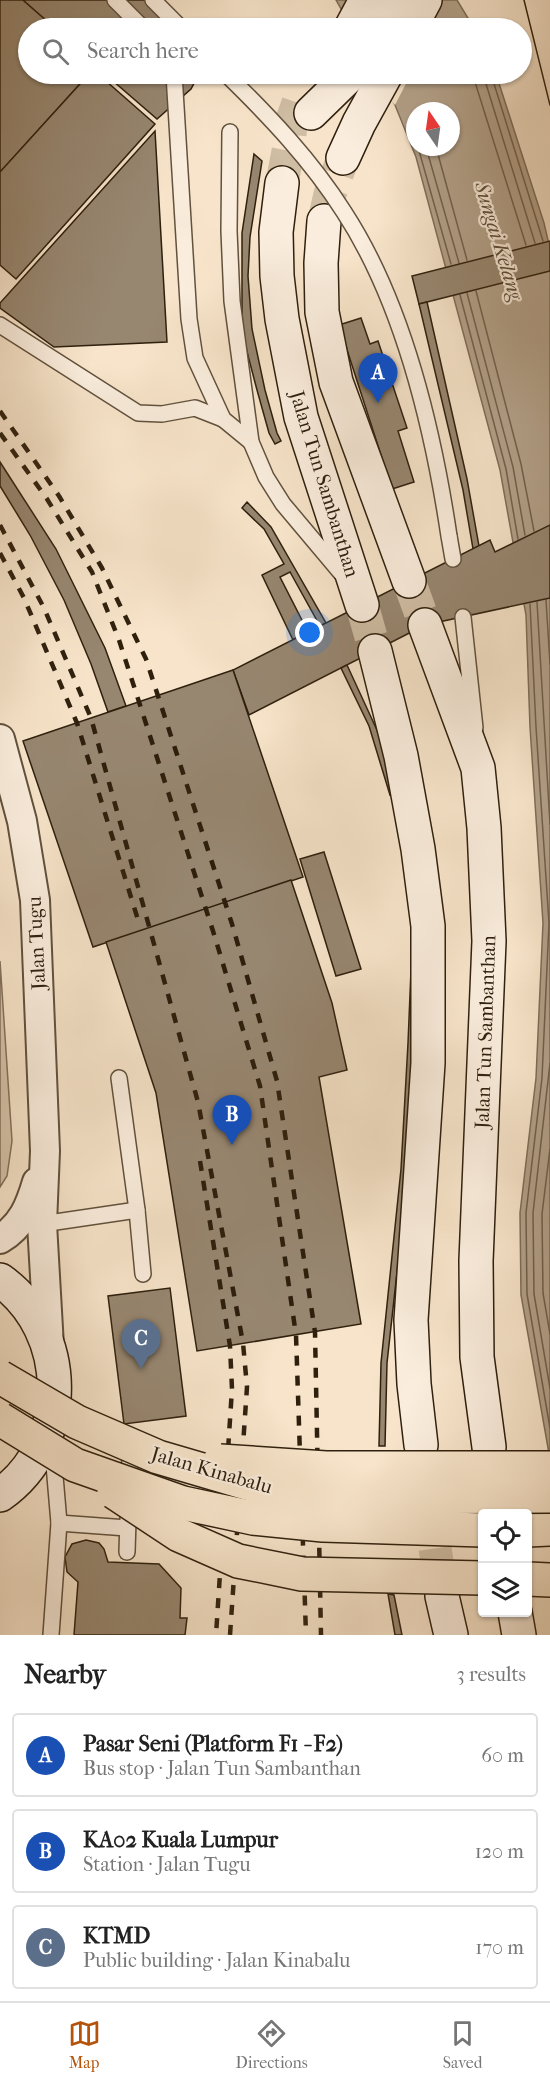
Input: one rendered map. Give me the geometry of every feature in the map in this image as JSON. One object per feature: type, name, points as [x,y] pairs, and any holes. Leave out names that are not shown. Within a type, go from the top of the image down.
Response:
[{"type":"highway","name":"Jalan Kinabalu","points":[[0,1377],[76,1422],[144,1456],[260,1487],[336,1497],[550,1496]]},
{"type":"highway","name":"Jalan Kinabalu","points":[[0,1419],[75,1465],[183,1503],[253,1518],[323,1525],[478,1530]]},
{"type":"highway","points":[[144,1456],[326,1468],[550,1468]]},
{"type":"highway","points":[[75,1465],[179,1535],[238,1561],[302,1574],[478,1578]]},
{"type":"highway","points":[[532,1530],[550,1530]]},
{"type":"highway","points":[[532,1579],[550,1580]]},
{"type":"main road","points":[[356,18],[366,0]]},
{"type":"main road","points":[[387,18],[399,0]]},
{"type":"main road","points":[[415,18],[424,0]]},
{"type":"main road","points":[[309,84],[306,87],[305,107],[360,84]]},
{"type":"main road","points":[[343,158],[358,123],[370,84]]},
{"type":"main road","name":"Jalan Tun Sambanthan","points":[[282,183],[276,232],[277,276],[282,319],[301,417],[362,600]]},
{"type":"main road","name":"Jalan Tun Sambanthan","points":[[324,221],[321,263],[322,312],[334,372],[409,581]]},
{"type":"main road","name":"Jalan Tun Sambanthan","points":[[425,626],[478,768],[484,828],[489,941],[476,1261],[477,1357],[489,1448]]},
{"type":"main road","points":[[375,651],[401,756],[418,849],[428,926],[428,1063],[411,1320],[414,1384],[421,1446]]},
{"type":"main road","points":[[0,1280],[23,1300],[39,1323],[50,1348],[55,1373],[55,1399],[51,1424],[41,1449],[26,1471],[0,1495]]},
{"type":"main road","points":[[516,1617],[519,1635]]},
{"type":"street","name":"Jalan Tugu","points":[[0,739],[22,821],[34,900],[45,1151],[42,1224],[50,1348]]},
{"type":"street","name":"Jalan Tugu","points":[[0,1239],[12,1232],[21,1221],[32,1198],[45,1151]]},
{"type":"lane","points":[[115,0],[133,18]]},
{"type":"lane","points":[[153,0],[171,18]]},
{"type":"lane","points":[[175,84],[189,319],[195,358],[223,419]]},
{"type":"lane","points":[[236,84],[272,119],[299,150],[345,213],[388,296],[405,342],[440,480],[453,559]]},
{"type":"lane","points":[[224,135],[231,156],[229,231],[232,301],[251,442],[264,471],[284,504],[362,600]]},
{"type":"lane","points":[[0,325],[138,413],[162,414],[195,408],[223,419],[251,442]]},
{"type":"lane","points":[[463,617],[478,768]]},
{"type":"lane","points":[[118,1078],[143,1274]]},
{"type":"lane","points":[[42,1224],[136,1210]]},
{"type":"lane","points":[[51,1424],[59,1523],[51,1635]]},
{"type":"lane","points":[[126,1552],[128,1528],[144,1456]]},
{"type":"lane","points":[[59,1523],[128,1528]]},
{"type":"shaded area","points":[[0,961],[12,1141],[7,1176],[0,1187]]},
{"type":"water","points":[[336,0],[457,0],[468,18],[346,18]]},
{"type":"water","name":"Sungai Kelang","points":[[383,84],[499,84],[544,223],[550,249],[550,1459],[521,1295],[520,1213],[536,1078],[543,923],[530,727],[526,615],[500,470],[416,156],[460,156],[460,102],[406,102],[406,132],[395,105]]},
{"type":"pier","points":[[380,84],[406,84],[395,105]]},
{"type":"building","points":[[0,0],[23,0],[44,18],[18,18],[18,84],[80,84],[0,172]]},
{"type":"building","points":[[23,0],[161,0],[179,18],[44,18]]},
{"type":"building","points":[[80,84],[109,84],[155,124],[16,279],[0,265],[0,172]]},
{"type":"building","points":[[117,84],[194,84],[157,119]]},
{"type":"building","points":[[155,131],[167,342],[54,347],[0,308],[0,303]]},
{"type":"building","points":[[254,154],[262,161],[250,237],[248,276],[252,329],[265,390],[281,441],[275,444],[269,433],[257,390],[245,344],[242,318],[242,233]]},
{"type":"building","points":[[550,241],[550,271],[419,304],[412,276]]},
{"type":"building","points":[[427,302],[467,479],[479,546],[473,549],[463,490],[419,304]]},
{"type":"building","points":[[361,318],[370,344],[378,341],[407,428],[398,431],[414,482],[392,489],[339,325]]},
{"type":"building","points":[[0,462],[56,549],[105,648],[126,706],[108,712],[64,600],[30,535],[0,486]]},
{"type":"building","points":[[247,502],[271,527],[326,623],[320,626],[290,572],[280,577],[308,632],[293,640],[262,575],[284,564],[264,529],[242,508]]},
{"type":"building","points":[[550,525],[550,598],[425,625],[249,715],[233,670],[490,540],[495,552]]},
{"type":"building","points":[[347,665],[382,741],[395,792],[390,795],[369,726],[341,668]]},
{"type":"building","points":[[233,670],[303,877],[93,947],[23,741]]},
{"type":"building","points":[[324,852],[361,969],[336,976],[300,859]]},
{"type":"building","points":[[291,880],[332,1003],[347,1070],[319,1077],[361,1324],[197,1351],[156,1093],[106,942]]},
{"type":"building","points":[[410,906],[419,963],[399,1254],[387,1363],[385,1446],[379,1446],[381,1363],[401,1169],[412,946]]},
{"type":"building","points":[[170,1288],[186,1416],[124,1424],[108,1296]]},
{"type":"building","points":[[86,1540],[99,1543],[104,1549],[108,1562],[159,1564],[181,1588],[180,1618],[187,1618],[185,1635],[74,1635],[78,1582],[67,1572],[65,1557],[72,1544]]},
{"type":"building","points":[[388,1594],[394,1595],[402,1635],[395,1635]]},
{"type":"tunnel","points":[[282,183],[291,123],[299,100]]},
{"type":"tunnel","points":[[324,221],[330,194],[343,158]]},
{"type":"tunnel","points":[[409,581],[425,625]]},
{"type":"tunnel","points":[[362,605],[375,651]]},
{"type":"tunnel","points":[[428,1500],[442,1596]]},
{"type":"tram line","points":[[524,0],[528,18]]},
{"type":"tram line","points":[[532,32],[550,105]]},
{"type":"railway","points":[[0,411],[59,496],[102,568],[146,659],[232,924],[277,1081],[315,1332],[321,1635]]},
{"type":"railway","points":[[0,433],[47,499],[92,572],[119,640],[213,931],[260,1086],[296,1335],[306,1635]]},
{"type":"railway","points":[[0,525],[44,608],[91,718],[198,1102],[243,1343],[247,1387],[230,1635]]},
{"type":"railway","points":[[0,553],[24,598],[77,723],[139,923]]},
{"type":"railway","points":[[200,1161],[230,1346],[232,1389],[216,1635]]},
{"type":"place","name":"Pasar Seni (Platform F1 - F2)","points":[[378,403]]},
{"type":"place","name":"KA02 Kuala Lumpur","points":[[232,1145]]},
{"type":"place","name":"KTMD","points":[[141,1369]]}]
